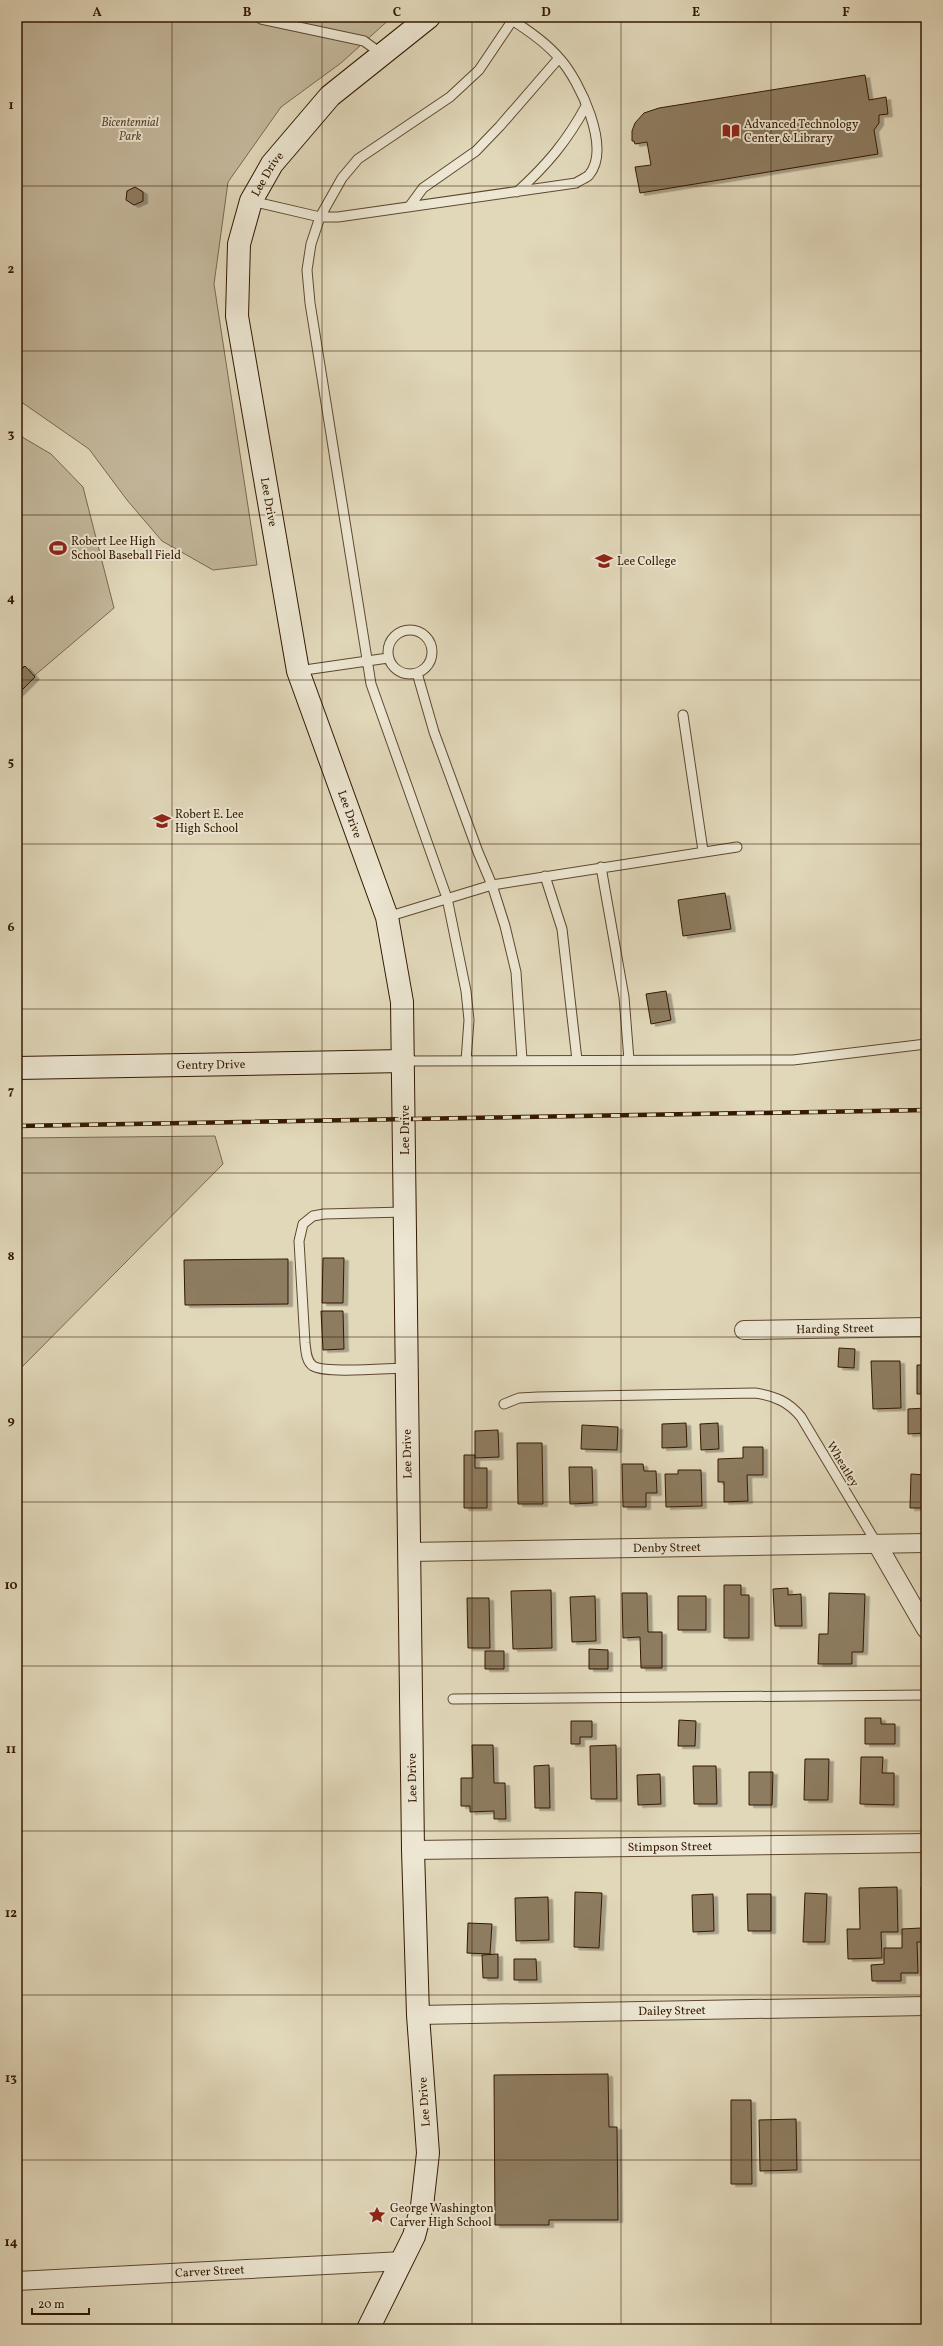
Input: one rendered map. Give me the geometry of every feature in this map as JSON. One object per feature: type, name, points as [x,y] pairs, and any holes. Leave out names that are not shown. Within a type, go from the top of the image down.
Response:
[{"type":"main road","name":"Lee Drive","points":[[368,2329],[403,2261],[414,2236],[422,2206],[428,2154],[418,2015],[413,1850],[406,1368],[404,1061],[402,1002],[388,917],[298,671],[237,316],[239,244],[251,200],[272,164],[330,96],[429,17]]},
{"type":"main road","name":"Gentry Drive","points":[[17,1068],[404,1061]]},
{"type":"street","name":"Harding Street","points":[[744,1330],[926,1327]]},
{"type":"street","name":"Denby Street","points":[[409,1552],[926,1543]]},
{"type":"street","points":[[877,1544],[926,1629]]},
{"type":"street","name":"Stimpson Street","points":[[413,1850],[926,1843]]},
{"type":"street","name":"Dailey Street","points":[[418,2015],[926,2006]]},
{"type":"street","name":"Carver Street","points":[[17,2281],[403,2261]]},
{"type":"lane","points":[[261,19],[364,41],[383,55]]},
{"type":"lane","points":[[251,200],[320,217],[338,217],[576,183],[589,175],[594,163],[596,146],[594,124],[576,80],[560,58],[509,19],[479,70],[450,97],[358,159],[342,178],[320,217],[311,244],[307,270],[310,303],[371,684],[447,898],[466,991],[469,1020],[466,1061]]},
{"type":"lane","points":[[409,207],[423,188],[476,150],[500,126],[560,58]]},
{"type":"lane","points":[[517,192],[546,166],[571,133],[586,106]]},
{"type":"lane","points":[[406,629],[421,632],[427,637],[432,651],[428,664],[417,673],[403,673],[396,670],[388,658],[387,651],[393,637],[406,629]]},
{"type":"lane","points":[[298,671],[388,658]]},
{"type":"lane","points":[[417,673],[434,732],[478,852],[492,885],[516,972],[522,1060]]},
{"type":"lane","points":[[683,716],[703,851]]},
{"type":"lane","points":[[388,917],[492,885],[703,851],[737,847]]},
{"type":"lane","points":[[601,867],[624,997],[629,1060]]},
{"type":"lane","points":[[545,876],[562,929],[577,1060]]},
{"type":"lane","points":[[404,1061],[793,1060],[926,1044]]},
{"type":"lane","points":[[405,1212],[324,1214],[313,1216],[303,1224],[299,1241],[305,1343],[307,1359],[310,1363],[313,1366],[327,1370],[406,1368]]},
{"type":"lane","name":"Wheatley","points":[[504,1404],[519,1398],[538,1396],[756,1393],[770,1395],[793,1407],[801,1417],[877,1544]]},
{"type":"lane","points":[[453,1699],[926,1695]]},
{"type":"green space","name":"Bicentennial Park","points":[[17,17],[392,17],[341,63],[281,107],[228,182],[214,284],[257,565],[213,570],[162,541],[127,500],[89,449],[17,399]]},
{"type":"green space","name":"Robert Lee High School Baseball Field","points":[[17,434],[51,454],[83,487],[114,608],[34,676],[24,666],[17,673]]},
{"type":"green space","points":[[215,1136],[223,1164],[17,1372],[17,1138]]},
{"type":"building","points":[[865,75],[869,100],[886,97],[888,114],[879,115],[879,123],[874,130],[878,154],[640,193],[635,167],[651,165],[647,142],[635,144],[634,141],[632,141],[632,131],[635,123],[644,113],[659,108]]},
{"type":"building","points":[[135,187],[143,192],[143,201],[134,205],[126,200],[127,191]]},
{"type":"building","points":[[25,666],[35,677],[17,695],[17,674]]},
{"type":"building","points":[[725,893],[731,929],[683,936],[678,900]]},
{"type":"building","points":[[666,991],[671,1020],[651,1024],[646,994]]},
{"type":"building","points":[[323,1258],[344,1258],[343,1303],[322,1303]]},
{"type":"building","points":[[288,1259],[288,1304],[185,1305],[184,1260]]},
{"type":"building","points":[[321,1311],[343,1311],[344,1349],[323,1350]]},
{"type":"building","points":[[839,1348],[855,1349],[854,1368],[838,1367]]},
{"type":"building","points":[[871,1361],[900,1361],[901,1408],[873,1409]]},
{"type":"building","points":[[917,1365],[926,1365],[926,1394],[917,1394]]},
{"type":"building","points":[[926,1408],[926,1433],[908,1434],[908,1409]]},
{"type":"building","points":[[686,1423],[687,1447],[662,1448],[662,1424]]},
{"type":"building","points":[[718,1423],[719,1449],[701,1450],[700,1424]]},
{"type":"building","points":[[582,1425],[618,1427],[617,1450],[581,1449]]},
{"type":"building","points":[[498,1430],[499,1457],[475,1458],[475,1431]]},
{"type":"building","points":[[517,1443],[542,1443],[543,1504],[518,1504]]},
{"type":"building","points":[[743,1447],[763,1447],[763,1475],[747,1475],[748,1501],[724,1502],[724,1482],[718,1482],[718,1459],[743,1458]]},
{"type":"building","points":[[464,1455],[475,1455],[475,1468],[487,1468],[487,1508],[464,1508]]},
{"type":"building","points":[[622,1464],[643,1464],[644,1471],[656,1471],[657,1493],[646,1493],[646,1507],[623,1507]]},
{"type":"building","points":[[569,1467],[592,1467],[593,1503],[570,1504]]},
{"type":"building","points":[[678,1470],[701,1470],[702,1506],[666,1507],[665,1474],[678,1474]]},
{"type":"building","points":[[911,1474],[926,1475],[926,1508],[910,1508]]},
{"type":"building","points":[[724,1585],[741,1585],[741,1595],[749,1595],[749,1638],[724,1638]]},
{"type":"building","points":[[788,1588],[788,1595],[801,1594],[802,1626],[775,1626],[773,1589]]},
{"type":"building","points":[[551,1590],[552,1648],[513,1649],[511,1591]]},
{"type":"building","points":[[622,1593],[647,1593],[648,1632],[662,1632],[662,1668],[641,1668],[640,1637],[623,1638]]},
{"type":"building","points":[[829,1593],[865,1594],[863,1652],[852,1652],[852,1664],[818,1664],[819,1634],[828,1634]]},
{"type":"building","points":[[595,1596],[596,1641],[572,1642],[570,1597]]},
{"type":"building","points":[[678,1596],[706,1596],[706,1630],[678,1630]]},
{"type":"building","points":[[467,1598],[489,1598],[490,1648],[468,1648]]},
{"type":"building","points":[[589,1649],[608,1650],[608,1669],[589,1669]]},
{"type":"building","points":[[485,1651],[504,1651],[504,1669],[485,1669]]},
{"type":"building","points":[[865,1718],[881,1718],[881,1724],[895,1724],[895,1744],[865,1744]]},
{"type":"building","points":[[679,1720],[696,1721],[695,1746],[678,1746]]},
{"type":"building","points":[[571,1721],[592,1721],[592,1737],[580,1737],[580,1744],[571,1744]]},
{"type":"building","points":[[472,1745],[493,1745],[494,1783],[505,1783],[506,1819],[494,1819],[494,1811],[470,1812],[470,1806],[461,1806],[461,1778],[473,1778]]},
{"type":"building","points":[[616,1745],[617,1799],[591,1799],[590,1746]]},
{"type":"building","points":[[926,1750],[926,1803],[925,1803]]},
{"type":"building","points":[[861,1757],[883,1757],[882,1773],[894,1773],[894,1805],[860,1804]]},
{"type":"building","points":[[805,1759],[829,1759],[828,1800],[804,1800]]},
{"type":"building","points":[[549,1765],[550,1808],[535,1808],[534,1766]]},
{"type":"building","points":[[693,1766],[716,1766],[717,1804],[694,1804]]},
{"type":"building","points":[[749,1772],[773,1772],[772,1805],[749,1805]]},
{"type":"building","points":[[660,1774],[661,1804],[638,1805],[637,1775]]},
{"type":"building","points":[[897,1887],[898,1932],[881,1932],[882,1958],[848,1959],[847,1929],[860,1929],[859,1888]]},
{"type":"building","points":[[921,1887],[926,1887],[926,1942],[917,1942],[918,1973],[901,1973],[901,1981],[872,1981],[871,1965],[884,1964],[884,1948],[902,1948],[902,1929],[921,1928]]},
{"type":"building","points":[[575,1892],[602,1893],[599,1948],[574,1947]]},
{"type":"building","points":[[805,1893],[827,1894],[825,1942],[803,1942]]},
{"type":"building","points":[[713,1894],[714,1931],[693,1932],[692,1895]]},
{"type":"building","points":[[747,1894],[771,1894],[771,1931],[748,1931]]},
{"type":"building","points":[[548,1897],[549,1940],[516,1941],[515,1898]]},
{"type":"building","points":[[468,1923],[492,1924],[490,1954],[467,1953]]},
{"type":"building","points":[[498,1954],[498,1978],[483,1978],[482,1955]]},
{"type":"building","points":[[514,1959],[536,1959],[537,1980],[514,1980]]},
{"type":"building","points":[[608,2074],[609,2127],[617,2127],[618,2220],[549,2220],[549,2225],[495,2225],[494,2075]]},
{"type":"building","points":[[731,2100],[751,2100],[752,2184],[731,2184]]},
{"type":"building","points":[[796,2119],[797,2170],[760,2171],[759,2120]]},
{"type":"railway","points":[[17,1126],[926,1110]]},
{"type":"place","name":"Advanced Technology Center & Library","points":[[731,131]]},
{"type":"place","name":"Robert Lee High School Baseball Field","points":[[58,548]]},
{"type":"place","name":"Lee College","points":[[604,561]]},
{"type":"place","name":"Robert E. Lee High School","points":[[162,821]]},
{"type":"place","name":"George Washington Carver High School","points":[[377,2215]]}]
